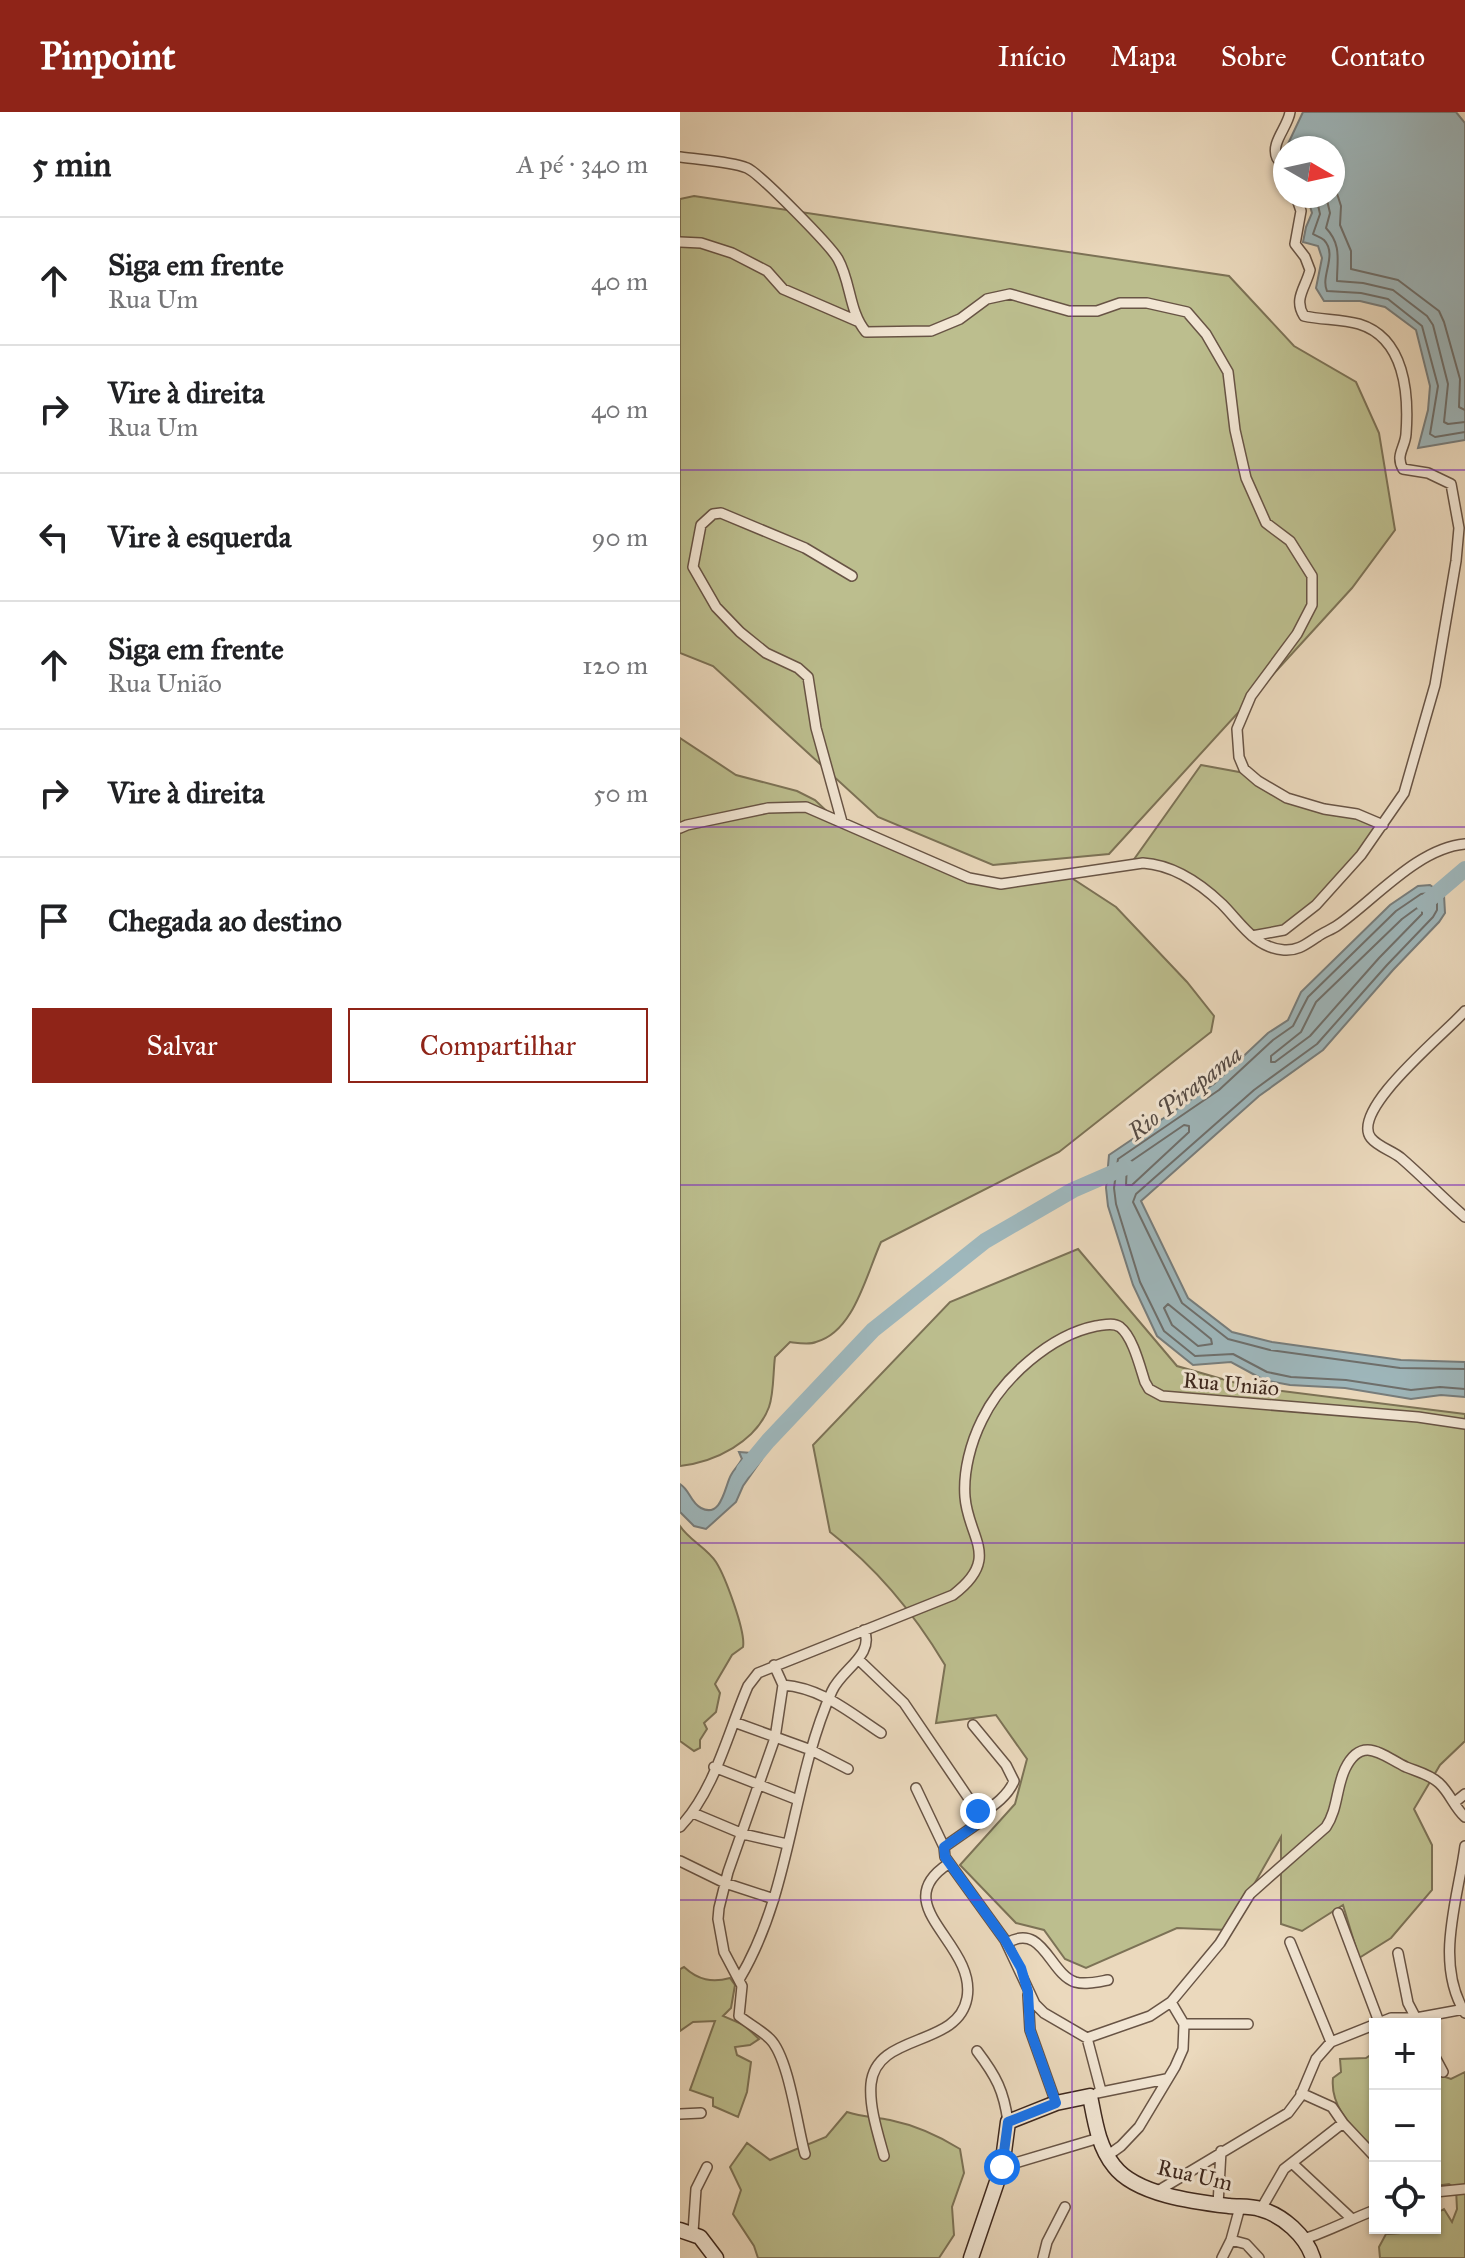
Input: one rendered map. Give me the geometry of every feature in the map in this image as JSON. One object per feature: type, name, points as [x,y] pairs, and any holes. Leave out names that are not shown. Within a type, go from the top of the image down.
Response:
[{"type":"street","points":[[1282,136],[1290,112]]},
{"type":"street","points":[[680,157],[749,168],[789,205],[838,258],[857,321],[866,332],[931,331],[960,319],[987,299],[1010,294],[1069,311],[1097,311],[1120,303],[1147,303],[1187,312],[1206,334],[1228,372],[1235,430],[1246,478],[1266,523],[1290,541],[1312,576],[1312,605],[1297,634],[1251,696],[1237,729],[1239,757],[1244,769],[1258,781],[1287,798],[1324,809],[1357,814],[1383,825]]},
{"type":"street","points":[[1252,936],[1284,930],[1316,905],[1361,855],[1404,793],[1435,685],[1459,528],[1451,484],[1438,476],[1401,466],[1400,451],[1406,436],[1401,365],[1372,330],[1359,324],[1304,316],[1300,310],[1298,299],[1310,270],[1295,244],[1301,216],[1299,208]]},
{"type":"street","points":[[680,242],[701,243],[732,253],[767,271],[783,289],[857,321]]},
{"type":"street","points":[[842,822],[816,728],[808,677],[798,668],[766,653],[740,632],[716,607],[693,567],[693,559],[701,525],[713,514],[721,513],[805,548],[852,576]]},
{"type":"street","points":[[680,828],[752,810],[789,806],[820,811],[984,882],[1033,881],[1143,863],[1166,867],[1179,872],[1213,896],[1252,936],[1266,946],[1282,950],[1306,945],[1337,926],[1414,866],[1442,850],[1465,844]]},
{"type":"street","points":[[1465,1011],[1376,1101],[1368,1120],[1368,1135],[1373,1141],[1404,1160],[1465,1217]]},
{"type":"street","name":"Rua União","points":[[864,1630],[964,1587],[979,1557],[979,1539],[967,1507],[965,1488],[971,1449],[982,1419],[994,1400],[1025,1366],[1047,1347],[1075,1332],[1108,1324],[1120,1327],[1128,1338],[1149,1389],[1162,1396],[1418,1417],[1465,1424]]},
{"type":"street","points":[[680,1827],[693,1813],[753,1678],[774,1665],[864,1630],[868,1643],[840,1678],[811,1750],[774,1899],[759,1941],[740,1978]]},
{"type":"street","points":[[858,1659],[904,1703],[980,1815]]},
{"type":"street","points":[[774,1665],[783,1685],[775,1738],[725,1883],[719,1908],[720,1929],[724,1952],[742,1986],[739,2016],[771,2039],[779,2053],[791,2086],[794,2113],[805,2154]]},
{"type":"street","points":[[783,1685],[807,1688],[830,1699],[881,1733]]},
{"type":"street","points":[[734,1722],[811,1750],[848,1769]]},
{"type":"street","points":[[944,1847],[977,1824],[980,1815],[1000,1800],[1014,1781],[1006,1765],[973,1725]]},
{"type":"street","points":[[1028,1992],[1044,2013],[1087,2038],[1150,2016],[1171,2002],[1220,1943],[1250,1894],[1326,1827],[1332,1818],[1343,1774],[1349,1762],[1359,1754],[1375,1749],[1406,1767],[1427,1774],[1440,1784],[1465,1817]]},
{"type":"street","points":[[714,1767],[798,1800]]},
{"type":"street","points":[[916,1788],[944,1847],[948,1864],[1007,1943],[1021,1968],[1028,1992],[1030,2030],[1056,2103]]},
{"type":"street","points":[[1455,1802],[1465,1794]]},
{"type":"street","points":[[693,1813],[743,1834],[787,1844]]},
{"type":"street","points":[[1430,2018],[1464,2010],[1453,1978],[1450,1947],[1465,1846]]},
{"type":"street","points":[[680,1861],[725,1883],[774,1899]]},
{"type":"street","points":[[884,2156],[872,2098],[871,2085],[875,2073],[901,2046],[952,2025],[968,1995],[959,1957],[926,1903],[933,1874],[948,1864]]},
{"type":"street","points":[[1338,1913],[1377,2018]]},
{"type":"street","points":[[1007,1943],[1020,1938],[1030,1939],[1074,1982],[1108,1980]]},
{"type":"street","points":[[1290,1942],[1331,2042]]},
{"type":"street","points":[[1398,1953],[1408,2003],[1416,2018]]},
{"type":"street","points":[[1107,2156],[1139,2127],[1183,2049],[1184,2024],[1171,2002]]},
{"type":"street","points":[[1184,2024],[1248,2024]]},
{"type":"street","points":[[1156,2192],[1288,2113],[1316,2059],[1331,2042],[1369,2026]]},
{"type":"street","points":[[1087,2038],[1096,2094]]},
{"type":"street","points":[[971,2258],[1002,2167],[1008,2122],[1005,2097],[995,2075],[977,2051]]},
{"type":"street","points":[[1441,2068],[1443,2072]]},
{"type":"street","points":[[1008,2122],[1056,2103],[1166,2079]]},
{"type":"street","points":[[1301,2093],[1332,2107],[1369,2151]]},
{"type":"street","name":"Rua Um","points":[[1096,2094],[1099,2138],[1120,2174],[1156,2192],[1218,2205],[1261,2209],[1284,2221],[1304,2239],[1313,2258]]},
{"type":"street","points":[[680,2114],[701,2113]]},
{"type":"street","points":[[1261,2209],[1269,2191],[1292,2163],[1343,2123]]},
{"type":"street","points":[[1002,2167],[1099,2138]]},
{"type":"street","points":[[1218,2205],[1221,2151]]},
{"type":"street","points":[[1292,2163],[1352,2219]]},
{"type":"street","points":[[707,2167],[696,2189],[686,2231],[700,2237],[716,2258]]},
{"type":"street","points":[[1441,2191],[1465,2189]]},
{"type":"street","points":[[1043,2258],[1047,2242],[1065,2207]]},
{"type":"street","points":[[1222,2258],[1231,2240],[1240,2207]]},
{"type":"street","points":[[1304,2239],[1340,2227],[1369,2212]]},
{"type":"street","points":[[1231,2240],[1246,2244],[1259,2258]]},
{"type":"green space","points":[[694,196],[1229,276],[1294,346],[1356,382],[1379,433],[1395,530],[1352,588],[1109,854],[993,865],[878,817],[713,666],[680,653],[680,199]]},
{"type":"green space","points":[[680,738],[736,775],[797,791],[815,800],[834,818],[984,882],[1067,875],[1116,907],[1187,982],[1214,1016],[1211,1032],[1059,1152],[881,1242],[857,1301],[840,1327],[813,1343],[790,1342],[775,1357],[771,1401],[755,1430],[720,1455],[680,1466]]},
{"type":"green space","points":[[1201,765],[1250,774],[1286,799],[1356,815],[1381,825],[1311,905],[1260,942],[1180,871],[1130,865]]},
{"type":"green space","points":[[1078,1249],[1177,1366],[1250,1387],[1465,1414],[1465,1741],[1440,1765],[1414,1809],[1432,1845],[1432,1890],[1391,1938],[1359,1958],[1343,1905],[1302,1931],[1281,1924],[1281,1837],[1228,1930],[1177,1928],[1086,1968],[1065,1959],[1044,1930],[1016,1923],[960,1865],[1015,1804],[1027,1759],[996,1715],[936,1723],[945,1665],[894,1593],[864,1561],[830,1532],[813,1445],[950,1302]]},
{"type":"green space","points":[[680,1526],[716,1562],[734,1604],[743,1640],[743,1647],[732,1655],[715,1684],[720,1693],[716,1712],[704,1723],[707,1729],[700,1740],[700,1748],[694,1751],[680,1741]]},
{"type":"green space","points":[[684,1967],[706,1979],[730,1978],[735,1985],[731,2008],[723,2016],[744,2025],[759,2039],[750,2045],[735,2047],[737,2055],[751,2062],[747,2092],[738,2117],[713,2106],[713,2098],[690,2090],[715,2021],[693,2022],[680,2031],[680,1969]]},
{"type":"green space","points":[[1369,2056],[1369,2145],[1338,2106],[1333,2088],[1333,2078],[1341,2072],[1340,2059]]},
{"type":"green space","points":[[1465,2072],[1465,2258],[1380,2258],[1379,2247],[1386,2234],[1441,2234],[1441,2211],[1444,2209],[1452,2222],[1457,2209],[1456,2189],[1449,2184],[1441,2185],[1441,2076],[1451,2079]]},
{"type":"green space","points":[[847,2112],[908,2125],[960,2149],[964,2173],[952,2207],[954,2235],[939,2258],[758,2258],[754,2246],[733,2214],[741,2190],[730,2167],[747,2143],[770,2160],[826,2137]]},
{"type":"water","points":[[1303,112],[1456,112],[1465,123],[1465,440],[1418,448],[1428,410],[1430,386],[1416,330],[1385,307],[1360,301],[1324,301],[1316,288],[1322,258],[1318,246],[1303,242],[1312,213],[1311,208],[1345,208],[1345,136],[1292,136]]},
{"type":"water","points":[[1430,885],[1444,895],[1445,913],[1323,1050],[1259,1096],[1141,1201],[1188,1298],[1232,1332],[1272,1342],[1401,1360],[1465,1362],[1465,1397],[1441,1395],[1411,1399],[1345,1388],[1290,1385],[1264,1380],[1231,1362],[1193,1365],[1157,1336],[1133,1285],[1108,1206],[1109,1155],[1214,1084],[1268,1033],[1288,1020],[1301,992],[1390,905],[1418,886]]},
{"type":"water","points":[[739,1452],[752,1453],[762,1459],[736,1502],[706,1529],[694,1526],[680,1512],[680,1484],[701,1508],[714,1509],[742,1459]]},
{"type":"waterway","name":"Rio Pirapama","points":[[1424,904],[1465,869]]},
{"type":"waterway","points":[[744,1470],[873,1330],[985,1241],[1073,1190],[1126,1167]]},
{"type":"route","points":[[978,1811],[977,1824],[944,1847],[945,1857],[1005,1940],[1021,1968],[1028,1992],[1030,2030],[1056,2103],[1008,2122],[1002,2167]]}]
